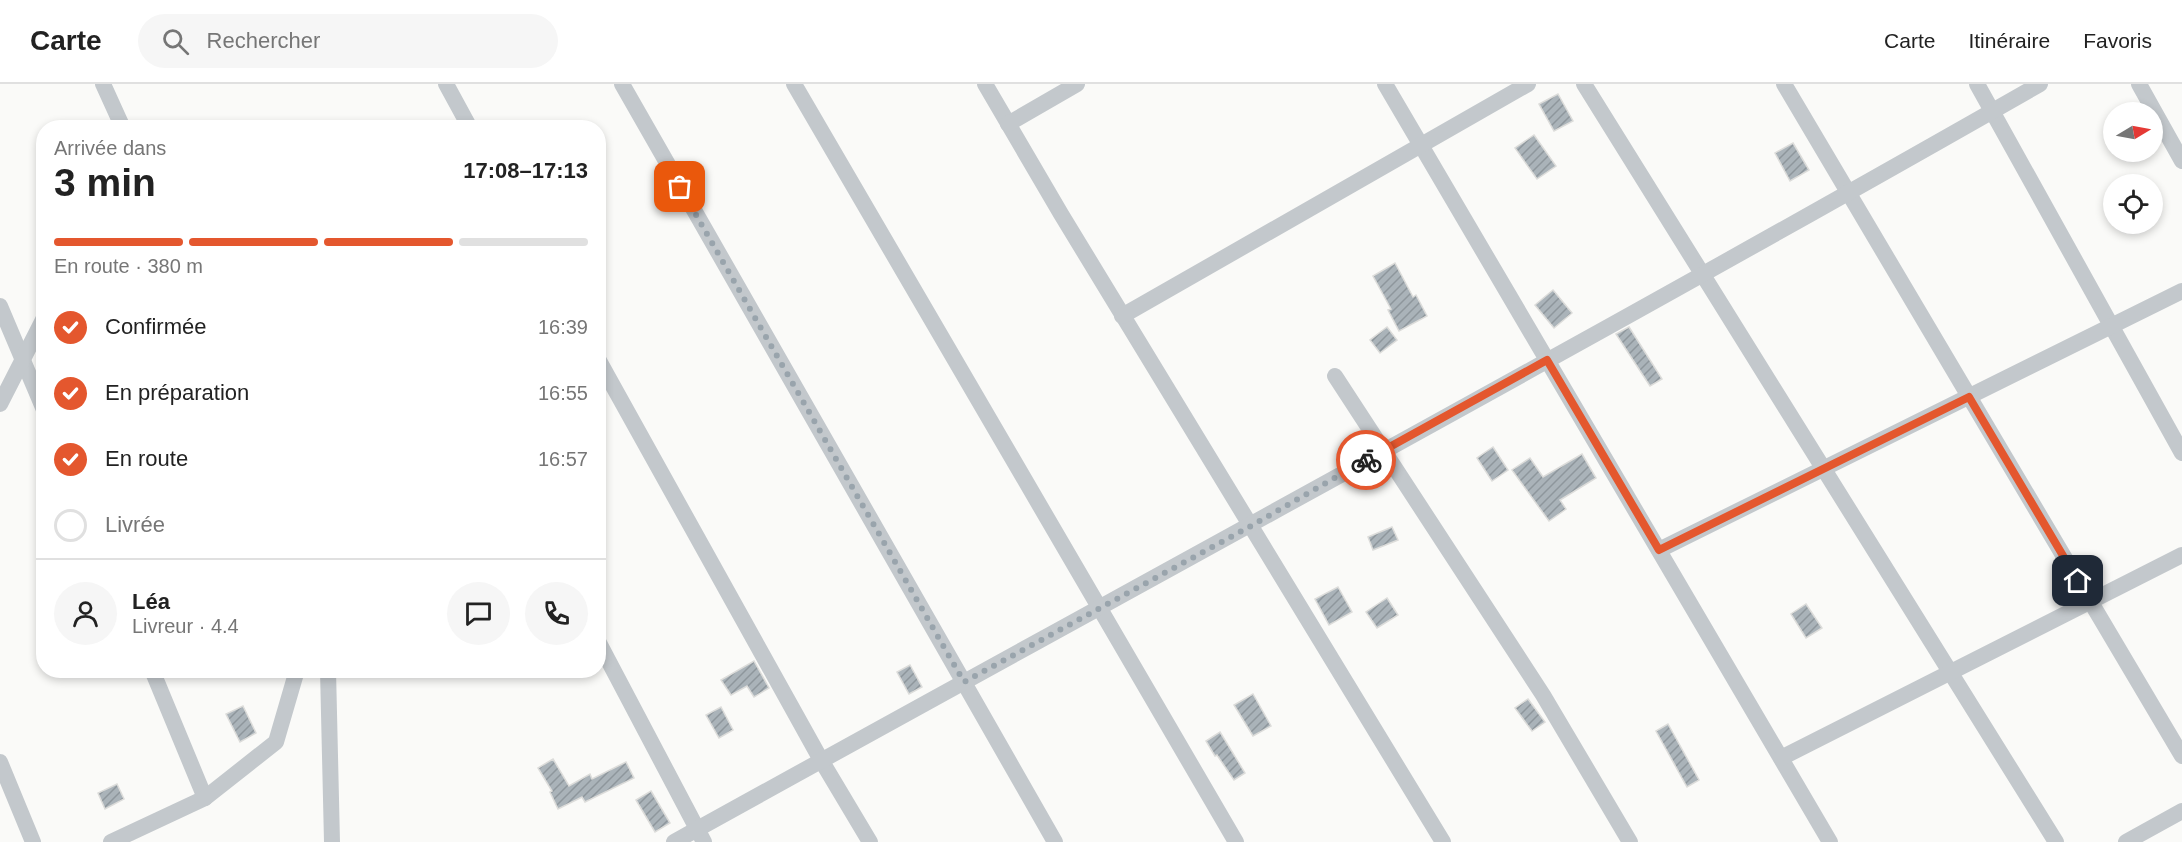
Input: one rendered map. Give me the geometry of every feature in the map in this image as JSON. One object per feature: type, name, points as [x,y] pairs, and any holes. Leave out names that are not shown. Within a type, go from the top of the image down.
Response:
[{"type":"street","points":[[103,84],[119,120]]},
{"type":"street","points":[[446,84],[466,120]]},
{"type":"street","points":[[622,84],[1055,842]]},
{"type":"street","points":[[794,84],[1236,842]]},
{"type":"street","points":[[985,84],[1122,316],[1443,842]]},
{"type":"street","points":[[1008,124],[1077,84]]},
{"type":"street","points":[[1385,84],[1830,842]]},
{"type":"street","points":[[1122,316],[1528,84]]},
{"type":"street","points":[[1584,84],[1822,470],[2056,842]]},
{"type":"street","points":[[1784,84],[2182,756]]},
{"type":"street","points":[[1977,84],[2182,453]]},
{"type":"street","points":[[674,842],[700,836],[821,760],[1251,526],[2040,84]]},
{"type":"street","points":[[2139,84],[2182,161]]},
{"type":"street","points":[[1659,550],[2182,291]]},
{"type":"street","points":[[0,306],[36,391]]},
{"type":"street","points":[[0,404],[36,333]]},
{"type":"street","points":[[606,373],[821,760],[870,842]]},
{"type":"street","points":[[1335,376],[1543,695],[1630,842]]},
{"type":"street","points":[[1781,758],[2182,555]]},
{"type":"street","points":[[606,656],[700,836]]},
{"type":"street","points":[[155,678],[205,798]]},
{"type":"street","points":[[111,842],[205,798],[276,742],[295,678]]},
{"type":"street","points":[[328,678],[333,842]]},
{"type":"street","points":[[0,762],[33,842]]},
{"type":"street","points":[[2126,842],[2182,811]]},
{"type":"building","points":[[1558,94],[1573,121],[1554,131],[1539,104]]},
{"type":"building","points":[[1534,135],[1556,166],[1537,179],[1515,148]]},
{"type":"building","points":[[1793,143],[1809,170],[1790,181],[1775,153]]},
{"type":"building","points":[[1395,263],[1413,297],[1416,295],[1427,316],[1399,331],[1388,310],[1391,309],[1373,276]]},
{"type":"building","points":[[1553,290],[1572,313],[1554,328],[1535,305]]},
{"type":"building","points":[[1387,327],[1397,340],[1380,353],[1370,340]]},
{"type":"building","points":[[1629,327],[1662,379],[1650,386],[1616,334]]},
{"type":"building","points":[[1493,447],[1508,470],[1492,481],[1477,458]]},
{"type":"building","points":[[1582,454],[1596,478],[1560,500],[1566,509],[1549,521],[1512,470],[1530,458],[1543,477]]},
{"type":"building","points":[[1392,527],[1398,540],[1373,550],[1368,537]]},
{"type":"building","points":[[1338,587],[1352,612],[1329,625],[1315,599]]},
{"type":"building","points":[[1387,598],[1398,615],[1377,628],[1366,612]]},
{"type":"building","points":[[1806,604],[1822,628],[1806,638],[1791,614]]},
{"type":"building","points":[[754,661],[769,688],[754,697],[747,686],[731,695],[721,680]]},
{"type":"building","points":[[910,665],[922,687],[909,694],[897,672]]},
{"type":"building","points":[[1253,694],[1271,726],[1253,736],[1234,705]]},
{"type":"building","points":[[1528,699],[1545,722],[1532,731],[1515,708]]},
{"type":"building","points":[[243,706],[256,733],[240,742],[226,714]]},
{"type":"building","points":[[721,707],[733,730],[719,738],[706,715]]},
{"type":"building","points":[[1668,724],[1699,780],[1687,787],[1656,731]]},
{"type":"building","points":[[1220,732],[1245,773],[1234,780],[1206,741]]},
{"type":"building","points":[[553,759],[569,786],[590,774],[592,779],[626,762],[634,778],[585,802],[582,797],[558,809],[550,792],[552,791],[538,768]]},
{"type":"building","points":[[117,784],[124,799],[105,809],[98,793]]},
{"type":"building","points":[[651,791],[670,823],[655,832],[636,800]]},
{"type":"way so far","points":[[680,187],[964,682],[1251,526],[1366,460]]},
{"type":"route","points":[[1366,460],[1547,360],[1659,550],[1969,397],[2078,581]]}]
